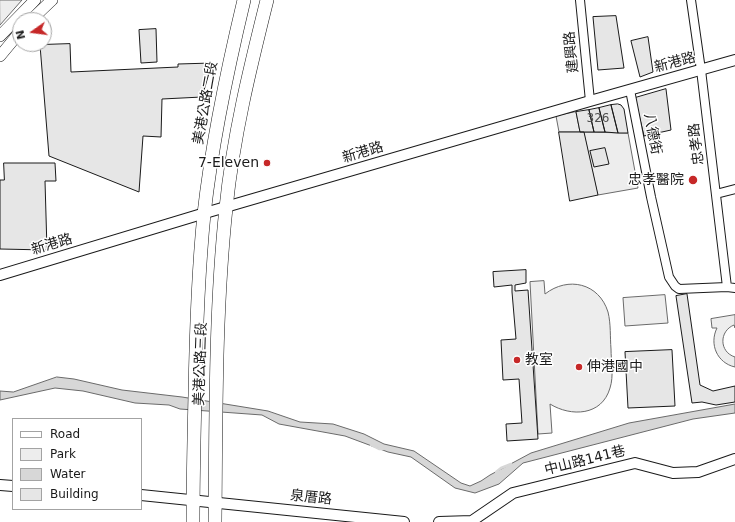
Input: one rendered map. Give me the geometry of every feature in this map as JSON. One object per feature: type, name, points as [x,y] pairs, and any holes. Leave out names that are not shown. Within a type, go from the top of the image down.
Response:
[{"type":"main road","points":[[0,36],[35,0]]},
{"type":"main road","points":[[39,12],[52,0]]},
{"type":"main road","name":"美港公路二段","points":[[204,213],[213,147],[226,73],[244,0]]},
{"type":"main road","points":[[226,208],[236,139],[250,67],[267,0]]},
{"type":"main road","points":[[0,56],[12,42]]},
{"type":"main road","name":"美港公路三段","points":[[215,522],[215,406],[221,276],[226,208]]},
{"type":"main road","name":"美港公路三段","points":[[193,522],[199,287],[204,213]]},
{"type":"street","name":"建興路","points":[[580,0],[590,101]]},
{"type":"street","name":"忠孝路","points":[[691,0],[716,194],[731,288]]},
{"type":"street","name":"新港路","points":[[0,275],[204,213],[226,208],[735,60]]},
{"type":"street","name":"八德街","points":[[630,90],[651,197],[669,277],[679,289],[731,288]]},
{"type":"street","points":[[716,194],[735,189]]},
{"type":"street","name":"中山路141巷","points":[[472,521],[513,494],[628,464],[638,464],[673,472],[698,472],[735,459]]},
{"type":"street","points":[[0,485],[12,486]]},
{"type":"street","name":"泉厝路","points":[[142,495],[404,522]]},
{"type":"street","points":[[439,522],[472,521]]},
{"type":"green space","points":[[0,0],[22,0],[0,25]]},
{"type":"green space","points":[[576,112],[580,132],[559,132],[556,116]]},
{"type":"green space","points":[[584,132],[628,133],[638,188],[598,195]]},
{"type":"green space","points":[[544,281],[545,294],[554,288],[563,285],[582,285],[598,294],[604,302],[610,321],[612,374],[610,388],[606,397],[593,409],[576,412],[567,411],[550,404],[552,433],[538,434],[530,282]]},
{"type":"green space","points":[[665,295],[668,323],[625,326],[623,298]]},
{"type":"green space","points":[[735,315],[735,328],[734,325],[729,328],[723,341],[726,351],[735,357],[735,367],[723,361],[716,352],[714,340],[717,328],[712,328],[711,319]]},
{"type":"water","points":[[57,377],[74,379],[122,390],[182,397],[268,411],[300,422],[333,424],[364,434],[384,444],[414,451],[461,483],[470,486],[531,453],[629,423],[735,404],[735,413],[693,419],[523,463],[499,484],[475,493],[455,488],[411,457],[388,452],[345,436],[279,424],[262,415],[180,409],[169,405],[135,403],[83,391],[55,388],[0,400],[0,391],[13,392]]},
{"type":"building","points":[[616,16],[624,68],[598,70],[593,17]]},
{"type":"building","points":[[156,29],[157,62],[141,63],[139,30]]},
{"type":"building","points":[[648,37],[653,72],[640,77],[631,41]]},
{"type":"building","points":[[70,44],[71,72],[178,67],[178,64],[212,63],[202,97],[162,99],[161,137],[143,136],[139,192],[49,156],[41,52],[52,52],[52,45]]},
{"type":"building","points":[[666,89],[671,130],[644,136],[635,98]]},
{"type":"building","points":[[618,104],[624,109],[628,133],[618,133],[611,105]]},
{"type":"building","points":[[611,105],[618,133],[605,132],[599,108]]},
{"type":"building","points":[[599,108],[605,132],[594,132],[589,110]]},
{"type":"building","points":[[589,110],[594,132],[580,132],[576,112]]},
{"type":"building","points":[[559,132],[584,132],[598,195],[570,201]]},
{"type":"building","points":[[605,148],[609,164],[594,167],[590,151]]},
{"type":"building","points":[[4,163],[55,163],[56,181],[45,181],[47,250],[0,249],[0,180],[4,180]]},
{"type":"building","name":"教室","points":[[526,270],[526,283],[515,285],[515,291],[528,290],[538,439],[507,441],[506,424],[522,423],[519,379],[503,380],[501,340],[516,339],[512,285],[494,287],[493,272]]},
{"type":"building","points":[[687,294],[700,385],[713,391],[735,386],[735,402],[716,405],[702,402],[692,403],[676,296]]},
{"type":"building","points":[[672,350],[675,406],[628,408],[625,352]]},
{"type":"waterway","points":[[371,445],[379,449],[383,449]]},
{"type":"waterway","points":[[496,472],[511,464]]},
{"type":"place","name":"7-Eleven","points":[[267,163]]},
{"type":"place","name":"忠孝醫院","points":[[693,180]]},
{"type":"place","name":"教室","points":[[517,360]]},
{"type":"place","name":"伸港國中","points":[[579,367]]}]
